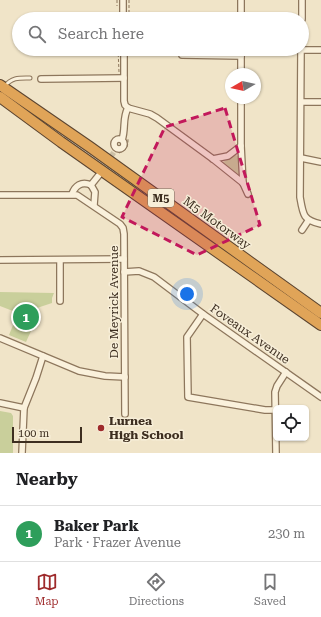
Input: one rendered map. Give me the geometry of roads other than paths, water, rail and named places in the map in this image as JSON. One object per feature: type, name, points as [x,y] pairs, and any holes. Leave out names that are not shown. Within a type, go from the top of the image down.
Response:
[{"type":"highway","name":"M5 Motorway","points":[[2,86],[321,312]]},
{"type":"highway","name":"M5 Motorway","points":[[0,97],[321,325]]},
{"type":"street","points":[[123,0],[123,12]]},
{"type":"street","points":[[241,12],[242,0]]},
{"type":"street","points":[[302,0],[302,12]]},
{"type":"street","points":[[309,49],[321,50]]},
{"type":"street","points":[[124,56],[125,105],[128,108],[150,114],[157,118],[243,183]]},
{"type":"street","points":[[241,56],[241,68]]},
{"type":"street","points":[[301,56],[300,197],[303,213],[308,221],[321,224]]},
{"type":"street","points":[[41,79],[124,78]]},
{"type":"street","points":[[301,102],[321,102]]},
{"type":"street","points":[[241,104],[243,183],[248,194]]},
{"type":"street","points":[[115,151],[123,148],[124,145],[122,140],[124,131],[124,116],[128,108]]},
{"type":"street","points":[[213,159],[228,156],[241,146]]},
{"type":"street","points":[[301,158],[321,162]]},
{"type":"street","points":[[90,185],[99,175]]},
{"type":"street","points":[[72,194],[78,185],[85,183],[90,185],[95,192],[94,205]]},
{"type":"street","name":"De Meyrick Avenue","points":[[0,195],[72,194],[82,197],[120,224],[123,228],[125,414]]},
{"type":"street","points":[[302,230],[308,221]]},
{"type":"street","points":[[0,260],[124,259]]},
{"type":"street","points":[[60,260],[60,301]]},
{"type":"street","name":"Foveaux Avenue","points":[[124,272],[139,271],[154,277],[202,314],[321,397]]},
{"type":"street","points":[[202,314],[187,337],[188,397],[265,410],[273,410]]},
{"type":"street","points":[[0,338],[79,371],[105,376],[125,377]]},
{"type":"street","points":[[22,453],[24,408],[43,356]]},
{"type":"street","points":[[275,405],[276,390],[286,372]]},
{"type":"street","points":[[0,403],[24,408]]},
{"type":"street","points":[[276,441],[276,453]]},
{"type":"lane","points":[[2,86],[10,80],[30,78]]},
{"type":"tunnel","points":[[101,171],[114,152]]},
{"type":"place","name":"Baker Park","points":[[26,317]]},
{"type":"place","name":"Lurnea High School","points":[[101,428]]}]
